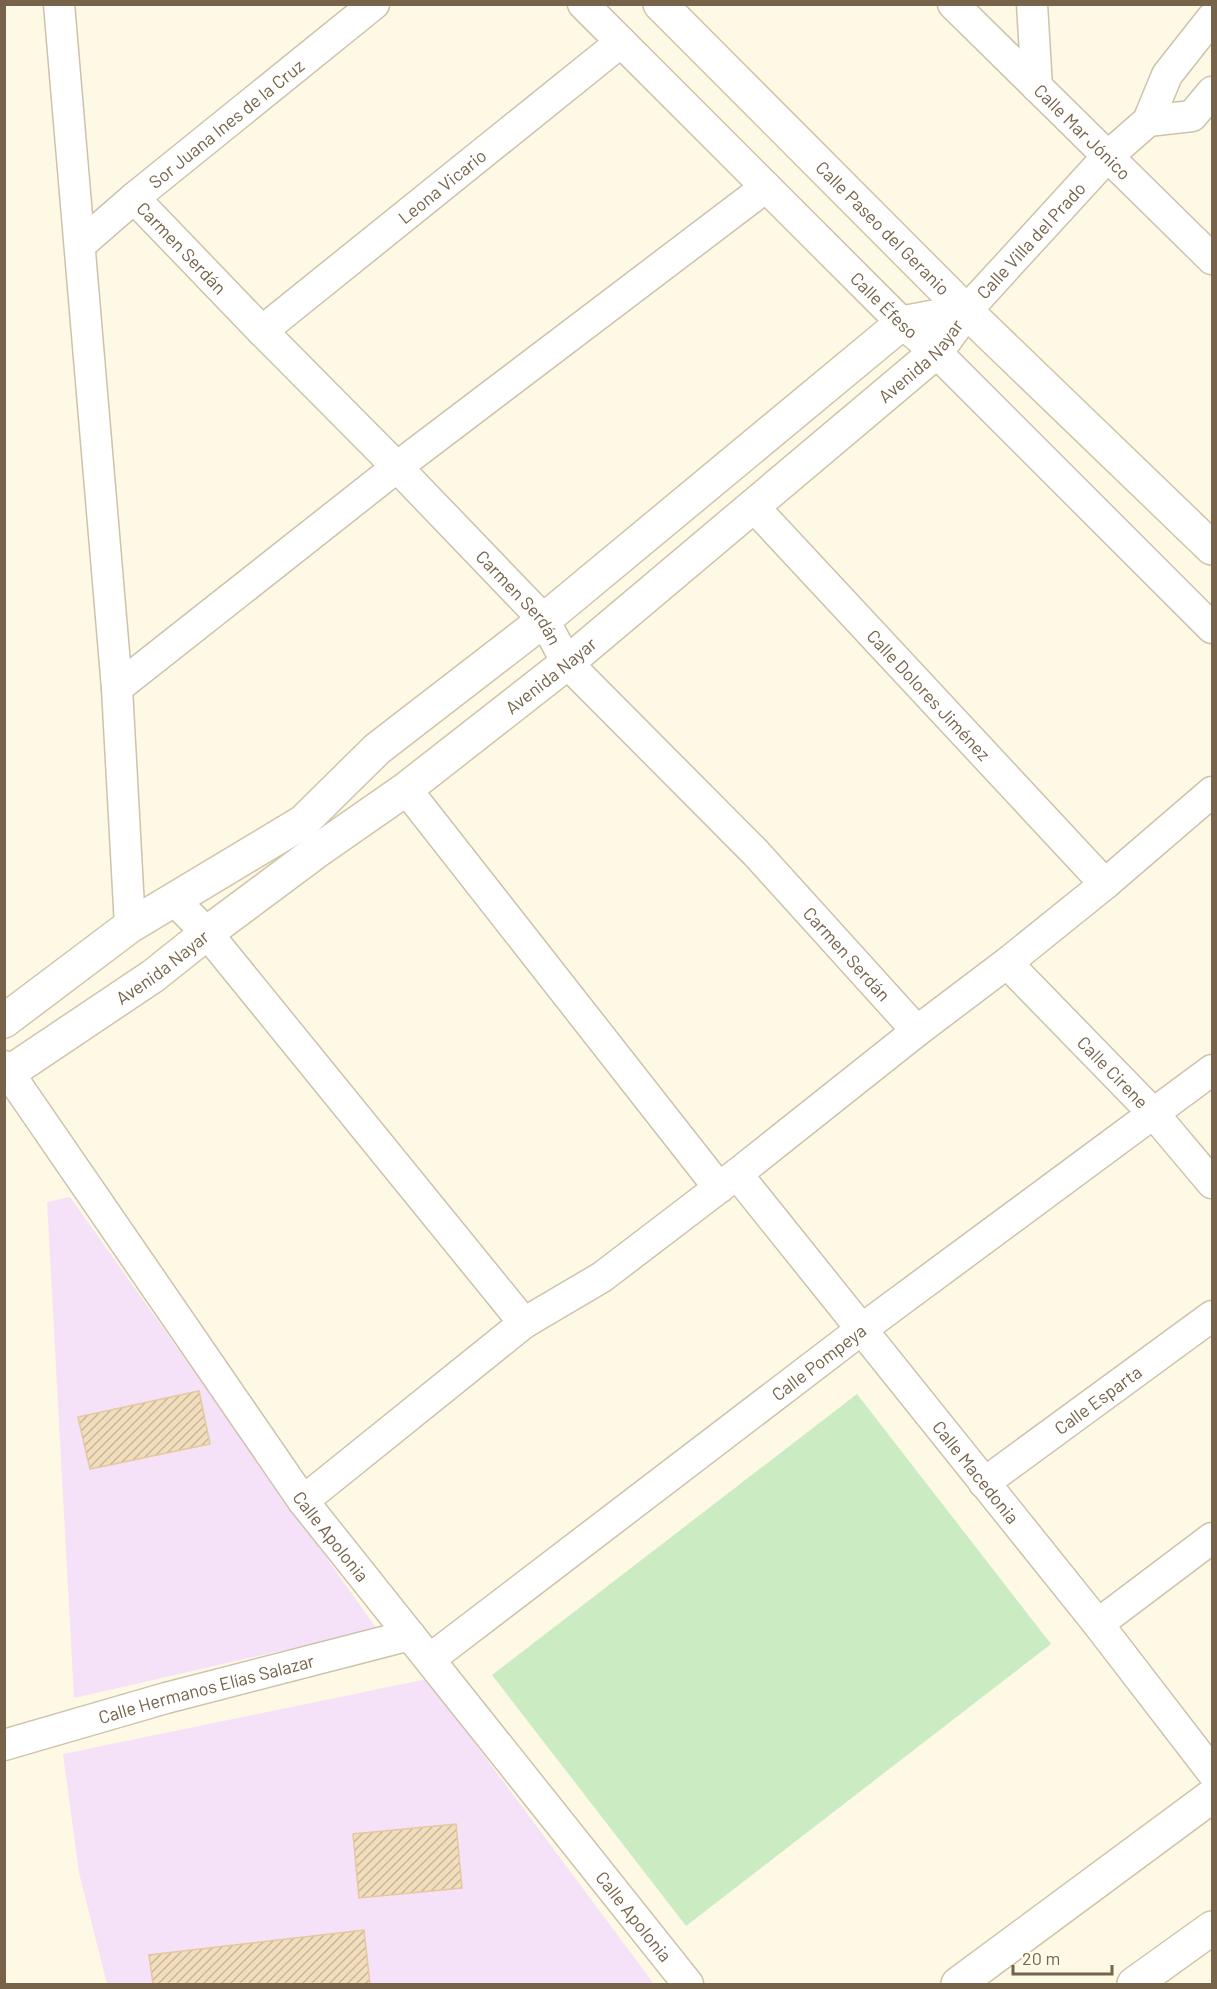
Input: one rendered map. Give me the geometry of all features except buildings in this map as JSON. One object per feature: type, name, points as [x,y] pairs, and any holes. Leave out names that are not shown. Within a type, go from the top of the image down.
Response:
[{"type":"street","points":[[59,4],[117,688],[130,927]]},
{"type":"street","name":"Sor Juana Ines de la Cruz","points":[[80,245],[134,198],[374,4]]},
{"type":"street","name":"Calle Éfeso","points":[[583,4],[902,323],[936,352],[1212,628]]},
{"type":"street","name":"Calle Paseo del Geranio","points":[[660,4],[966,311],[1212,548]]},
{"type":"street","name":"Calle Mar Jónico","points":[[953,4],[1212,259]]},
{"type":"street","points":[[1032,4],[1037,87]]},
{"type":"street","name":"Calle Villa del Prado","points":[[966,311],[1107,157],[1148,121],[1167,75],[1212,18]]},
{"type":"street","name":"Leona Vicario","points":[[262,331],[621,42]]},
{"type":"street","points":[[1148,121],[1192,116],[1212,92]]},
{"type":"street","points":[[117,688],[398,467],[766,187]]},
{"type":"street","name":"Carmen Serdán","points":[[134,198],[262,331],[398,467],[544,620],[567,663],[755,852],[917,1031]]},
{"type":"street","name":"Avenida Nayar","points":[[4,1021],[130,927],[303,822],[377,749],[544,620],[902,323],[966,311]]},
{"type":"street","name":"Avenida Nayar","points":[[6,1072],[153,976],[317,851],[406,789],[567,663],[936,352],[966,311]]},
{"type":"street","name":"Calle Dolores Jiménez","points":[[753,506],[1105,884]]},
{"type":"street","name":"Calle Macedonia","points":[[406,789],[728,1181],[862,1329],[1098,1624],[1212,1772]]},
{"type":"street","points":[[303,1501],[524,1323],[602,1277],[728,1181],[917,1031],[1007,963],[1105,884],[1212,792]]},
{"type":"street","points":[[174,900],[207,933],[524,1323]]},
{"type":"street","name":"Calle Cirene","points":[[1007,963],[1154,1114],[1212,1184]]},
{"type":"street","name":"Calle Pompeya","points":[[430,1659],[862,1329],[1212,1071]]},
{"type":"street","name":"Calle Apolonia","points":[[6,1072],[303,1501],[688,1984]]},
{"type":"street","name":"Calle Esparta","points":[[984,1483],[1212,1316]]},
{"type":"street","points":[[1098,1624],[1212,1538]]},
{"type":"street","name":"Calle Hermanos Elías Salazar","points":[[4,1745],[166,1698],[410,1635]]},
{"type":"street","points":[[958,1984],[1212,1796]]},
{"type":"street","points":[[1134,1984],[1212,1928]]},
{"type":"shaded area","points":[[70,1197],[377,1629],[74,1698],[47,1202]]},
{"type":"shaded area","points":[[427,1679],[654,1984],[107,1984],[79,1873],[63,1754]]},
{"type":"green space","points":[[857,1394],[1051,1644],[686,1926],[492,1675]]}]
